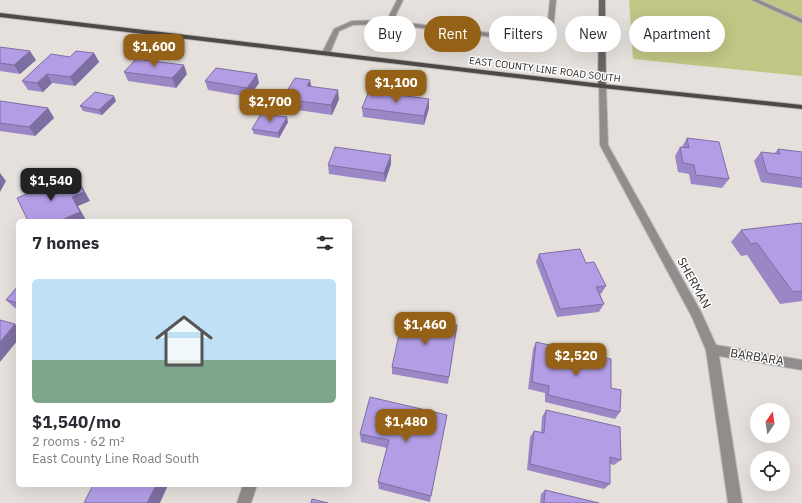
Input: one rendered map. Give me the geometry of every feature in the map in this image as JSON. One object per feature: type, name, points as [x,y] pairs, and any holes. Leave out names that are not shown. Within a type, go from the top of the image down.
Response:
[{"type":"main road","name":"EAST COUNTY LINE ROAD SOUTH","points":[[0,15],[602,86],[802,107]]},
{"type":"street","points":[[392,16],[400,0]]},
{"type":"street","points":[[416,25],[549,42],[553,0]]},
{"type":"street","points":[[602,0],[602,86]]},
{"type":"street","points":[[754,0],[802,21]]},
{"type":"street","points":[[326,53],[336,30],[352,23],[364,23]]},
{"type":"street","name":"SHERMAN","points":[[602,86],[604,145],[697,316],[712,350],[735,503]]},
{"type":"street","name":"BARBARA","points":[[712,350],[802,365]]},
{"type":"street","points":[[244,503],[249,487]]},
{"type":"green space","points":[[629,0],[802,0],[802,76],[633,59],[633,52],[725,52],[725,16],[630,16]]},
{"type":"building","points":[[0,47],[30,51],[14,65],[0,63]]},
{"type":"building","points":[[76,51],[94,53],[70,77],[47,74],[37,83],[22,81],[51,54],[70,57]]},
{"type":"building","points":[[136,59],[184,65],[172,78],[124,72]]},
{"type":"building","points":[[216,68],[257,74],[247,88],[205,81]]},
{"type":"building","points":[[295,78],[310,80],[307,86],[338,90],[331,105],[282,99]]},
{"type":"building","points":[[369,91],[429,99],[424,116],[362,108]]},
{"type":"building","points":[[95,92],[114,96],[99,110],[80,106]]},
{"type":"building","points":[[0,101],[48,108],[29,127],[0,123]]},
{"type":"building","points":[[261,114],[287,117],[278,133],[252,129]]},
{"type":"building","points":[[687,138],[719,142],[729,179],[696,175],[694,165],[683,163],[680,147],[689,148]]},
{"type":"building","points":[[335,147],[391,155],[384,173],[328,165]]},
{"type":"building","points":[[778,149],[802,152],[802,178],[767,173],[761,152],[780,154]]},
{"type":"building","points":[[77,179],[84,192],[72,197],[80,212],[64,219],[27,219],[17,198],[57,181],[60,186]]},
{"type":"building","points":[[801,223],[802,291],[793,292],[757,243],[751,244],[741,230]]},
{"type":"building","points":[[580,249],[586,263],[594,262],[606,286],[596,287],[604,304],[560,309],[539,254]]},
{"type":"building","points":[[16,288],[16,302],[6,300]]},
{"type":"building","points":[[403,316],[457,325],[449,377],[392,367]]},
{"type":"building","points":[[0,320],[15,324],[0,342]]},
{"type":"building","points":[[536,342],[611,359],[611,388],[621,390],[620,412],[548,395],[549,386],[532,382]]},
{"type":"building","points":[[370,397],[447,415],[431,496],[378,482],[389,440],[360,434]]},
{"type":"building","points":[[546,410],[620,427],[621,460],[610,457],[610,484],[530,464],[534,431],[544,433]]},
{"type":"building","points":[[92,487],[155,487],[147,503],[84,503]]},
{"type":"building","points":[[545,490],[599,503],[544,503]]},
{"type":"building","points":[[312,499],[328,503],[311,503]]}]
